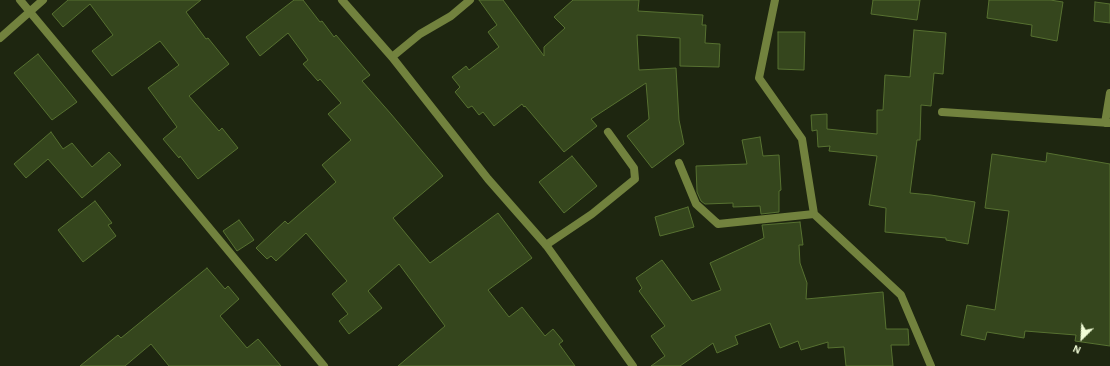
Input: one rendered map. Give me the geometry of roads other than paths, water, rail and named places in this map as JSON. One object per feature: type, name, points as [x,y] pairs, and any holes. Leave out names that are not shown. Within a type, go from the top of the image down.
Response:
[{"type":"street","points":[[20,0],[324,366]]},
{"type":"street","points":[[0,38],[43,0]]},
{"type":"street","points":[[342,0],[392,57],[488,179],[546,245],[633,366]]},
{"type":"street","points":[[392,57],[420,34],[451,16],[470,0]]},
{"type":"street","points":[[775,0],[759,78],[802,139],[814,214],[901,295],[931,366]]},
{"type":"street","points":[[942,112],[1107,123],[1110,93]]},
{"type":"street","points":[[546,245],[592,214],[635,179],[634,168],[608,132]]},
{"type":"street","points":[[679,163],[696,204],[718,224],[814,214]]}]
